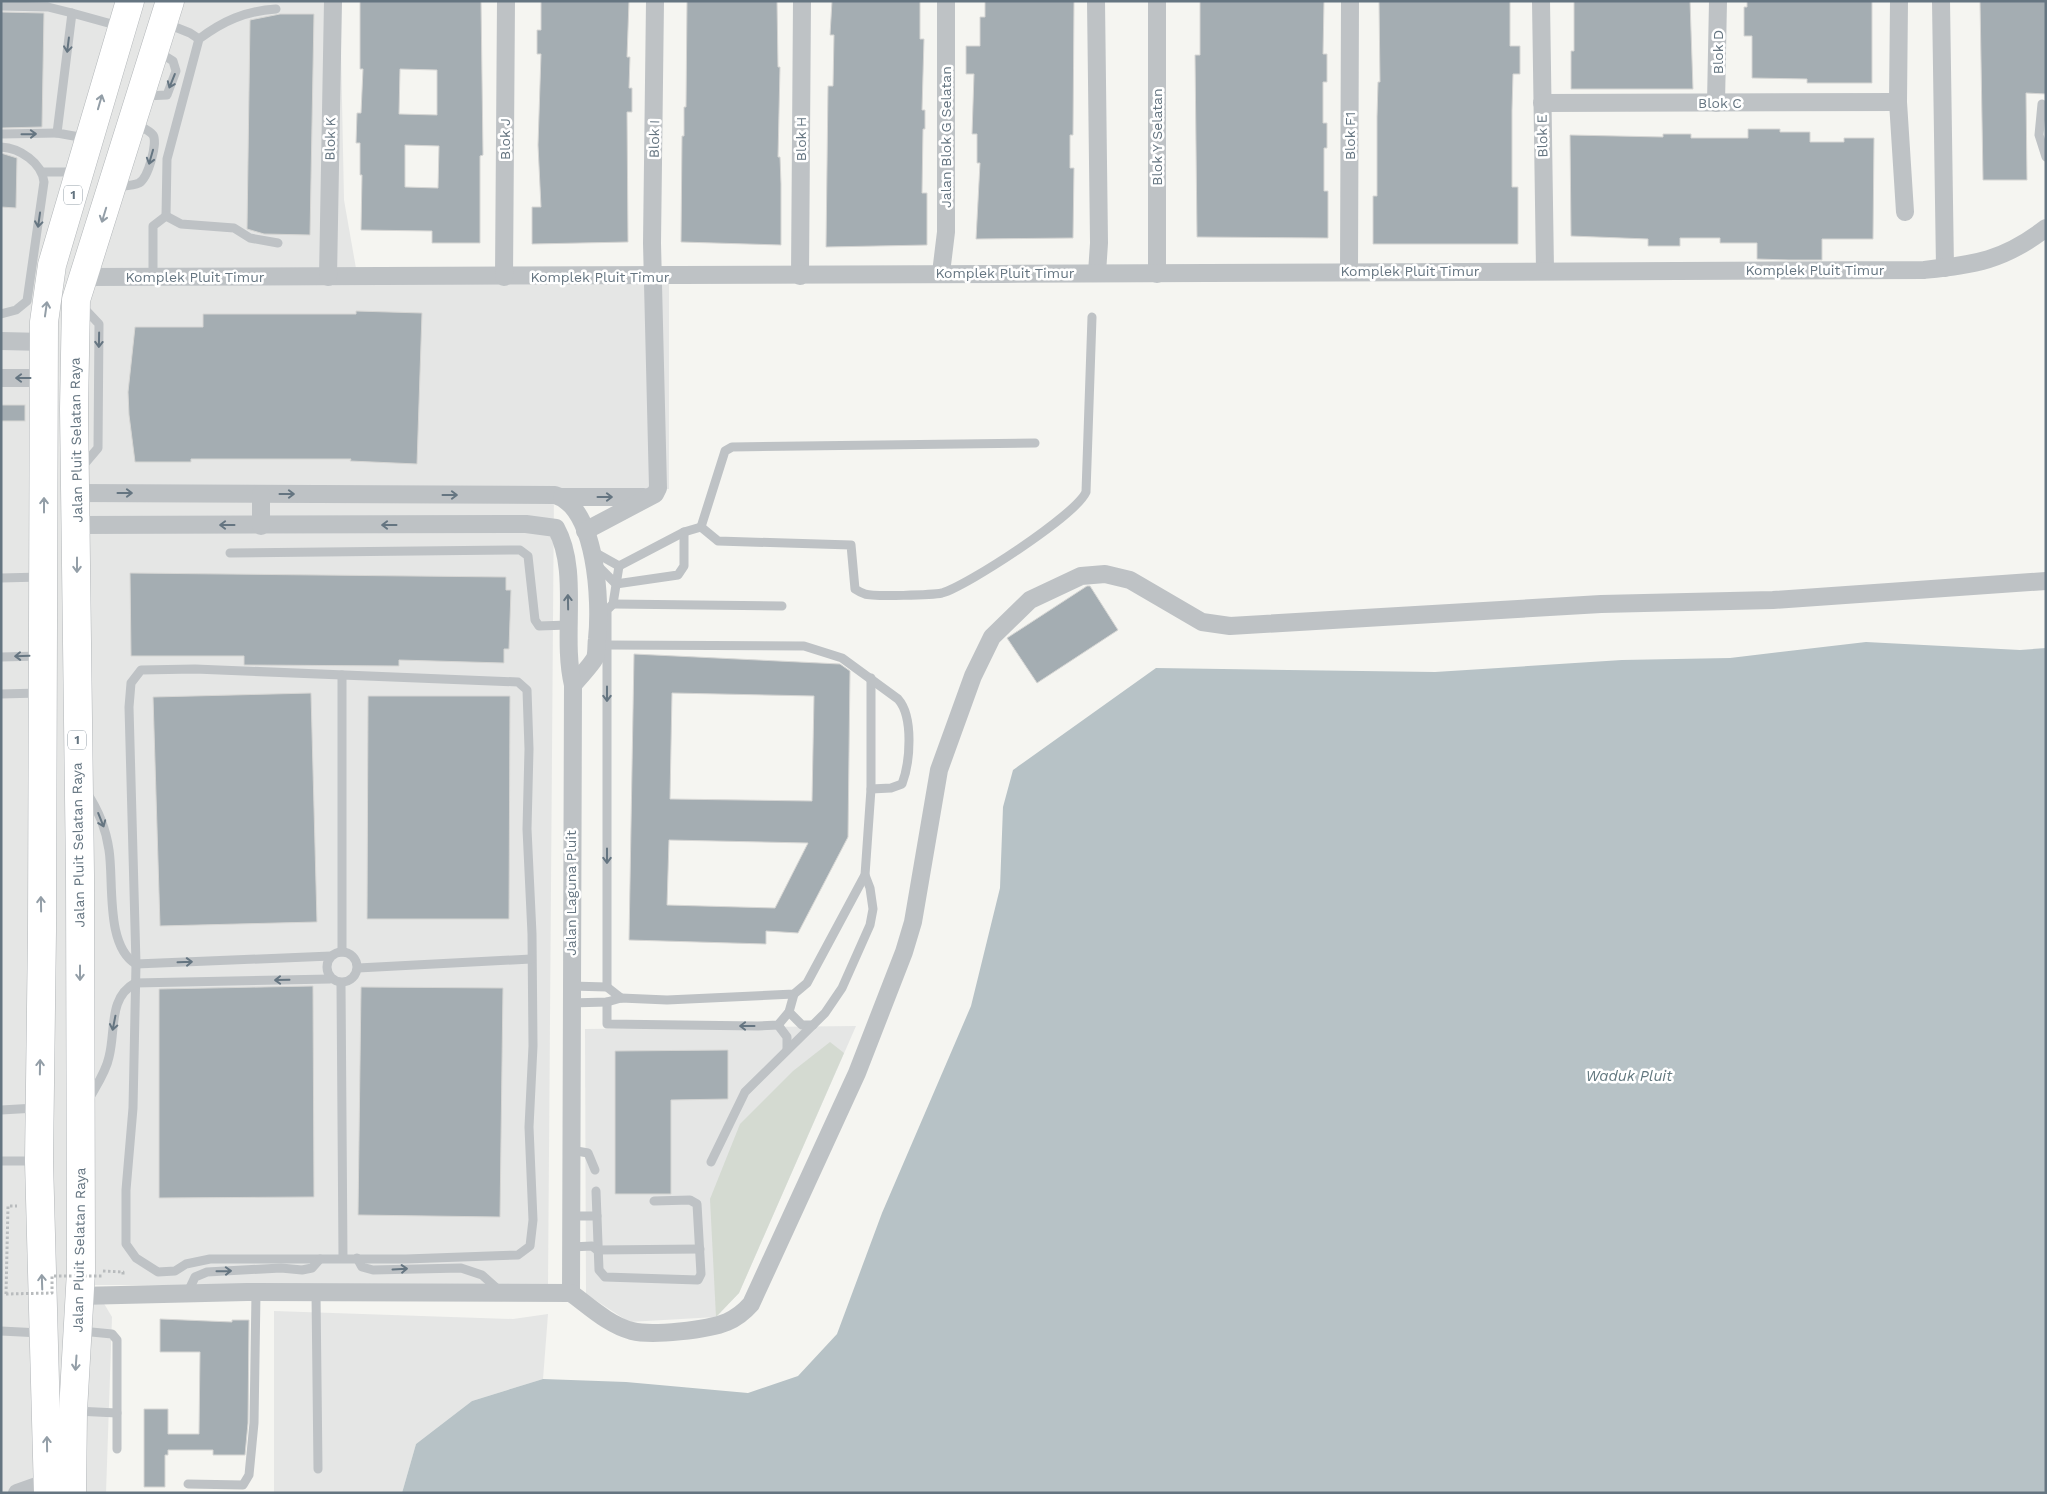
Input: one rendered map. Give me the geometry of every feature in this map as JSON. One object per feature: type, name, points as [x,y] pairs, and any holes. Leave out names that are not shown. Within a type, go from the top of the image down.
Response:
[{"type":"highway","name":"1","points":[[48,1487],[45,1334],[38,1161],[42,931],[44,322],[52,265],[130,1]]},
{"type":"highway","name":"Jalan Pluit Selatan Raya","points":[[72,1493],[73,1411],[79,1296],[80,1115],[77,525],[74,375],[81,289],[131,121],[167,12]]},
{"type":"highway","points":[[85,156],[115,177]]},
{"type":"highway","points":[[42,931],[80,930]]},
{"type":"street","name":"Blok K","points":[[328,277],[332,1]]},
{"type":"street","name":"Blok J","points":[[504,277],[506,1]]},
{"type":"street","name":"Blok I","points":[[647,498],[655,494],[658,488],[653,277],[655,1]]},
{"type":"street","name":"Blok H","points":[[800,276],[802,1]]},
{"type":"street","name":"Jalan Blok G Selatan","points":[[941,273],[946,232],[946,1]]},
{"type":"street","points":[[1096,1],[1099,243],[1097,272]]},
{"type":"street","name":"Blok Y Selatan","points":[[1156,1],[1156,274]]},
{"type":"street","name":"Blok F1","points":[[1349,271],[1350,1]]},
{"type":"street","name":"Blok E","points":[[1541,1],[1545,270]]},
{"type":"street","name":"Blok D","points":[[1716,103],[1718,1]]},
{"type":"street","points":[[1899,1],[1898,102],[1905,212]]},
{"type":"street","points":[[1941,1],[1945,268]]},
{"type":"street","name":"Blok C","points":[[1542,102],[1898,102]]},
{"type":"street","name":"Komplek Pluit Timur","points":[[81,289],[153,277],[653,277],[1097,272],[1156,274],[1349,271],[1924,270],[1987,261],[2026,243],[2046,228]]},
{"type":"street","points":[[1,341],[44,342]]},
{"type":"street","points":[[1,378],[44,378]]},
{"type":"street","points":[[76,483],[261,494],[556,495],[562,497],[647,498]]},
{"type":"street","points":[[77,525],[261,526],[261,494]]},
{"type":"street","points":[[562,497],[578,515],[595,558],[599,623],[595,657],[573,685]]},
{"type":"street","points":[[585,531],[647,498]]},
{"type":"street","name":"Jalan Laguna Pluit","points":[[261,526],[526,524],[556,528],[564,542],[566,552],[568,664],[573,685],[571,1292]]},
{"type":"street","points":[[79,1296],[256,1293],[571,1292],[611,1323],[632,1331],[657,1332],[691,1330],[726,1323],[742,1314],[751,1304],[857,1072],[904,952],[913,922],[939,770],[973,676],[992,637],[1030,600],[1081,576],[1105,574],[1130,580],[1202,622],[1230,626],[1601,604],[1773,600],[2046,581]]},
{"type":"street","points":[[17,1493],[48,1487]]},
{"type":"lane","points":[[1,6],[48,7],[121,27]]},
{"type":"lane","points":[[166,216],[168,159],[198,39],[226,20],[253,11],[276,9]]},
{"type":"lane","points":[[167,12],[198,39]]},
{"type":"lane","points":[[57,133],[72,13]]},
{"type":"lane","points":[[2042,104],[2039,135],[2046,157]]},
{"type":"lane","points":[[1,134],[57,133],[85,156],[43,172]]},
{"type":"lane","points":[[1,147],[11,147],[20,152],[43,172],[44,182],[27,301],[16,310],[1,314]]},
{"type":"lane","points":[[166,216],[181,224],[234,228],[250,238],[278,243]]},
{"type":"lane","points":[[153,277],[153,226],[166,216]]},
{"type":"lane","points":[[701,527],[718,541],[851,545],[854,590],[866,595],[942,593],[988,569],[1036,537],[1080,502],[1086,492],[1092,317]]},
{"type":"lane","points":[[701,527],[725,451],[732,448],[1035,443]]},
{"type":"lane","points":[[595,558],[619,566],[684,532],[701,527]]},
{"type":"lane","points":[[616,584],[678,575],[684,566],[684,532]]},
{"type":"lane","points":[[230,552],[520,550],[528,556],[535,620],[539,626],[568,625]]},
{"type":"lane","points":[[595,558],[616,584]]},
{"type":"lane","points":[[607,987],[607,610],[613,604],[619,566]]},
{"type":"lane","points":[[1,578],[44,577]]},
{"type":"lane","points":[[613,604],[782,606]]},
{"type":"lane","points":[[607,645],[804,646],[835,655],[871,678],[903,704],[909,729],[902,784],[892,788],[871,789]]},
{"type":"lane","points":[[1,657],[43,656]]},
{"type":"lane","points":[[218,669],[518,682],[527,690],[529,750],[526,829],[531,959],[532,1074],[529,1127],[533,1220],[530,1246],[518,1255],[343,1257],[320,1260],[210,1258],[186,1264],[175,1271],[158,1272],[136,1258],[126,1244],[126,1190],[133,1108],[136,983],[128,707],[131,683],[141,670],[218,669]]},
{"type":"lane","points":[[342,675],[342,952]]},
{"type":"lane","points":[[607,1002],[606,1024],[693,1027],[778,1025],[789,1012],[794,994],[807,983],[816,969],[865,875],[871,789],[871,678]]},
{"type":"lane","points":[[1,694],[42,693]]},
{"type":"lane","points":[[77,778],[104,824],[110,853],[110,904],[127,959],[136,964],[331,956],[342,952],[350,954],[356,960],[358,968],[352,979],[341,984]]},
{"type":"lane","points":[[711,1162],[745,1092],[825,1013],[842,988],[870,925],[873,909],[870,888],[865,875]]},
{"type":"lane","points":[[330,978],[327,964],[331,956]]},
{"type":"lane","points":[[358,968],[531,959]]},
{"type":"lane","points":[[80,1115],[103,1074],[109,1058],[113,1025],[120,994],[136,983],[330,978],[341,984]]},
{"type":"lane","points":[[341,984],[343,1257]]},
{"type":"lane","points":[[571,994],[607,987],[621,998]]},
{"type":"lane","points":[[571,994],[607,1002],[621,998],[667,1000],[794,994]]},
{"type":"lane","points":[[789,1012],[802,1025],[813,1025]]},
{"type":"lane","points":[[778,1025],[787,1037],[787,1050]]},
{"type":"lane","points":[[1,1110],[39,1108]]},
{"type":"lane","points":[[571,1150],[588,1153],[594,1170]]},
{"type":"lane","points":[[1,1161],[38,1161]]},
{"type":"lane","points":[[596,1191],[599,1270],[605,1277],[698,1280],[701,1274],[697,1204],[690,1200],[654,1201]]},
{"type":"lane","points":[[571,1216],[597,1216]]},
{"type":"lane","points":[[571,1247],[592,1246],[597,1250],[700,1249]]},
{"type":"lane","points":[[357,1258],[362,1267],[373,1270],[461,1268],[482,1275],[502,1293]]},
{"type":"lane","points":[[186,1294],[195,1277],[207,1272],[281,1268],[302,1270],[312,1268],[320,1260]]},
{"type":"lane","points":[[188,1484],[243,1485],[249,1475],[254,1423],[256,1293]]},
{"type":"lane","points":[[316,1293],[318,1469]]},
{"type":"lane","points":[[1,1330],[45,1334]]},
{"type":"lane","points":[[78,1331],[112,1334],[116,1340],[117,1449]]},
{"type":"lane","points":[[73,1411],[117,1413]]},
{"type":"path","points":[[19,1215],[20,1206],[8,1206],[6,1294],[52,1293],[52,1276],[124,1277],[123,1272],[87,1271]]},
{"type":"path","points":[[18,1288],[18,1298]]},
{"type":"shaded area","points":[[1,1],[340,1],[344,200],[357,274],[669,273],[669,489],[554,489],[548,1285],[93,1285],[112,1317],[106,1493],[1,1493]]},
{"type":"shaded area","points":[[856,1026],[739,1293],[716,1317],[629,1322],[586,1294],[585,1029]]},
{"type":"shaded area","points":[[830,1042],[844,1053],[739,1293],[716,1317],[710,1199],[740,1124],[793,1071]]},
{"type":"shaded area","points":[[274,1311],[513,1319],[548,1314],[543,1379],[472,1401],[416,1444],[402,1493],[274,1493]]},
{"type":"water","name":"Waduk Pluit","points":[[1866,642],[2020,650],[2046,648],[2046,1493],[402,1493],[416,1444],[472,1401],[543,1379],[626,1382],[748,1393],[798,1376],[837,1334],[882,1213],[971,1006],[1000,888],[1003,807],[1013,770],[1156,668],[1435,672],[1622,660],[1730,658]]},
{"type":"building","points":[[360,1],[481,1],[483,155],[480,156],[480,243],[432,243],[432,231],[361,230],[362,175],[360,175],[360,143],[356,143],[357,113],[361,113],[363,69],[360,69]],"holes":[[[400,69],[437,70],[437,115],[399,114]],[[405,145],[439,146],[438,188],[405,187]]]},
{"type":"building","points":[[541,1],[629,1],[627,57],[630,57],[629,88],[632,88],[632,112],[627,112],[628,242],[532,244],[532,207],[541,207],[538,145],[541,54],[537,54],[537,30],[541,30]]},
{"type":"building","points":[[687,1],[777,1],[778,67],[780,67],[778,157],[780,157],[781,184],[781,245],[681,242],[682,136],[684,136],[684,107],[686,107]]},
{"type":"building","points":[[832,1],[920,1],[920,39],[924,39],[922,110],[925,110],[922,193],[927,193],[927,245],[826,247],[828,86],[833,86],[834,35],[830,35]]},
{"type":"building","points":[[985,1],[1074,1],[1073,135],[1070,135],[1070,168],[1074,168],[1073,238],[976,239],[980,163],[977,163],[977,134],[972,134],[974,74],[966,74],[966,46],[980,46],[980,17],[985,17]]},
{"type":"building","points":[[1200,1],[1324,1],[1323,54],[1327,54],[1327,82],[1323,82],[1323,123],[1327,123],[1327,148],[1324,148],[1324,191],[1328,191],[1328,238],[1197,237],[1195,55],[1200,55]]},
{"type":"building","points":[[1379,1],[1510,1],[1510,46],[1520,46],[1520,74],[1513,74],[1512,110],[1512,187],[1518,187],[1518,244],[1373,244],[1373,196],[1377,196],[1377,117],[1378,82],[1380,82]]},
{"type":"building","points":[[1574,1],[1690,1],[1693,89],[1571,89],[1571,51],[1574,51]]},
{"type":"building","points":[[1747,1],[1872,1],[1872,83],[1807,83],[1807,79],[1752,78],[1752,36],[1744,36],[1744,7],[1747,7]]},
{"type":"building","points":[[1980,1],[2046,1],[2046,94],[2026,93],[2027,180],[1983,180]]},
{"type":"building","points":[[1,12],[44,13],[42,127],[1,128]]},
{"type":"building","points":[[280,14],[314,14],[310,235],[264,234],[247,229],[250,20]]},
{"type":"building","points":[[1748,129],[1780,129],[1780,132],[1810,132],[1810,142],[1844,142],[1844,138],[1874,138],[1873,239],[1822,239],[1822,260],[1789,260],[1757,259],[1757,243],[1720,243],[1720,238],[1680,238],[1680,246],[1648,246],[1648,239],[1571,236],[1570,135],[1663,137],[1663,134],[1691,134],[1691,138],[1748,138]]},
{"type":"building","points":[[1,153],[17,158],[16,208],[1,207]]},
{"type":"building","points":[[356,311],[422,313],[417,464],[350,461],[351,459],[191,459],[191,462],[135,462],[128,392],[135,327],[203,327],[203,314],[356,314]]},
{"type":"building","points":[[1,405],[25,405],[25,421],[1,421]]},
{"type":"building","points":[[130,573],[506,577],[506,590],[511,590],[509,649],[504,649],[504,663],[399,660],[399,666],[244,665],[244,656],[131,656]]},
{"type":"building","points":[[1087,586],[1090,586],[1118,630],[1037,683],[1007,638]]},
{"type":"building","points":[[634,654],[840,664],[850,671],[848,837],[798,933],[766,931],[766,944],[629,940]],"holes":[[[672,693],[814,696],[812,801],[670,799]],[[669,840],[808,843],[775,908],[667,905]]]},
{"type":"building","points":[[311,693],[317,922],[160,926],[153,697]]},
{"type":"building","points":[[368,696],[510,696],[509,919],[367,919]]},
{"type":"building","points":[[313,986],[314,1197],[159,1198],[159,989]]},
{"type":"building","points":[[361,987],[503,988],[500,1217],[358,1215]]},
{"type":"building","points":[[728,1050],[728,1099],[671,1100],[671,1194],[615,1194],[615,1051]]},
{"type":"building","points":[[160,1319],[232,1322],[232,1320],[249,1320],[248,1423],[245,1455],[213,1455],[213,1450],[168,1450],[168,1455],[165,1455],[165,1487],[144,1487],[144,1409],[168,1409],[168,1434],[199,1434],[200,1352],[160,1352]]}]
